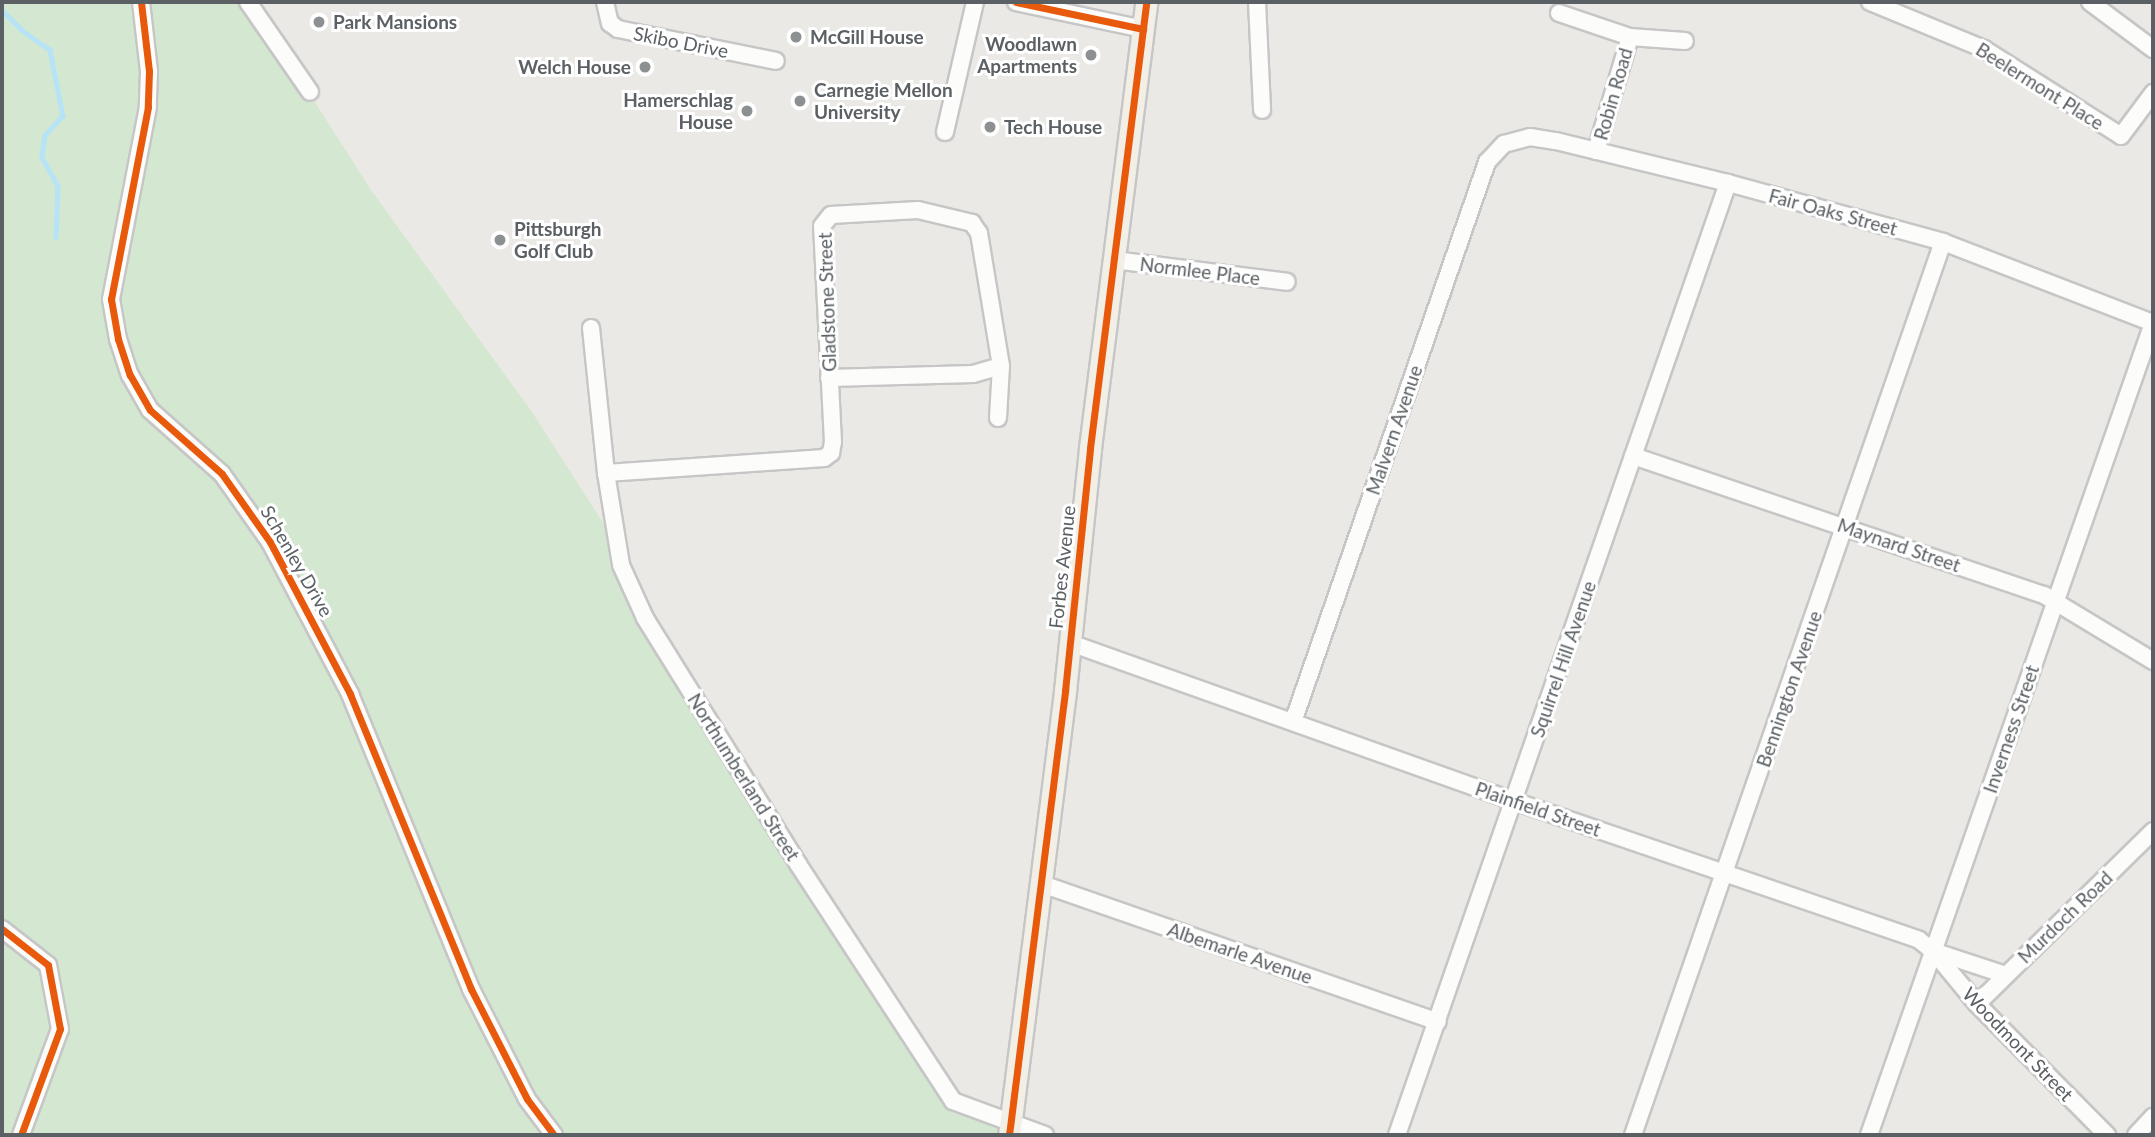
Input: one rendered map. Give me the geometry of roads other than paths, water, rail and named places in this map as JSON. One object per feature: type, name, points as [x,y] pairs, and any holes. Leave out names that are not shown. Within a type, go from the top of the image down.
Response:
[{"type":"main road","name":"Forbes Avenue","points":[[1010,1130],[1042,884],[1146,2]]},
{"type":"street","name":"Schenley Drive","points":[[141,2],[149,71],[148,107],[111,299],[118,339],[130,376],[150,410],[199,451],[247,505],[288,573],[350,694],[471,989],[527,1099],[554,1135]]},
{"type":"street","points":[[248,2],[310,92]]},
{"type":"street","name":"Skibo Drive","points":[[605,2],[610,23],[618,29],[776,61]]},
{"type":"street","points":[[945,132],[975,2]]},
{"type":"street","points":[[1016,2],[1143,29]]},
{"type":"street","points":[[1257,2],[1262,110]]},
{"type":"street","name":"Beelermont Place","points":[[1870,2],[1984,49],[2121,136],[2153,93]]},
{"type":"street","points":[[2090,2],[2153,49]]},
{"type":"street","points":[[1559,13],[1630,37],[1685,41]]},
{"type":"street","name":"Robin Road","points":[[1596,151],[1630,37]]},
{"type":"street","name":"Fair Oaks Street","points":[[1504,144],[1530,137],[1596,151],[1728,183],[1943,242],[2153,323]]},
{"type":"street","name":"Malvern Avenue","points":[[1293,722],[1487,162],[1504,144]]},
{"type":"street","name":"Squirrel Hill Avenue","points":[[1397,1135],[1728,183]]},
{"type":"street","name":"Gladstone Street","points":[[606,473],[824,458],[831,453],[834,442],[822,226],[831,215],[918,210],[972,223],[979,233],[1001,366]]},
{"type":"street","name":"Bennington Avenue","points":[[1633,1135],[1943,242]]},
{"type":"street","name":"Normlee Place","points":[[1114,260],[1287,282]]},
{"type":"street","name":"Inverness Street","points":[[1870,1135],[2153,323]]},
{"type":"street","name":"Northumberland Street","points":[[591,328],[606,473],[621,565],[660,643],[798,864],[953,1101],[1010,1130],[1045,1135]]},
{"type":"street","points":[[829,378],[972,374],[1001,366],[998,418]]},
{"type":"street","name":"Maynard Street","points":[[1633,456],[1846,526],[2056,602],[2153,661]]},
{"type":"street","name":"Plainfield Street","points":[[1070,643],[1514,802],[1726,872],[1919,940],[1933,951],[2006,975]]},
{"type":"street","name":"Murdoch Road","points":[[1977,1004],[2153,831]]},
{"type":"street","name":"Albemarle Avenue","points":[[1042,884],[1438,1022]]},
{"type":"street","points":[[2,929],[48,965],[60,1029],[21,1135]]},
{"type":"street","name":"Woodmont Street","points":[[1933,951],[1977,1004],[2107,1135]]},
{"type":"street","points":[[2136,1135],[2153,1117]]},
{"type":"waterway","points":[[2,10],[23,31],[50,50],[63,116],[45,135],[42,157],[58,186],[56,237]]},
{"type":"place","name":"Park Mansions","points":[[319,22]]},
{"type":"place","name":"McGill House","points":[[796,37]]},
{"type":"place","name":"Woodlawn Apartments","points":[[1091,55]]},
{"type":"place","name":"Welch House","points":[[645,67]]},
{"type":"place","name":"Carnegie Mellon University","points":[[800,101]]},
{"type":"place","name":"Hamerschlag House","points":[[747,111]]},
{"type":"place","name":"Tech House","points":[[990,127]]},
{"type":"place","name":"Pittsburgh Golf Club","points":[[500,240]]}]
